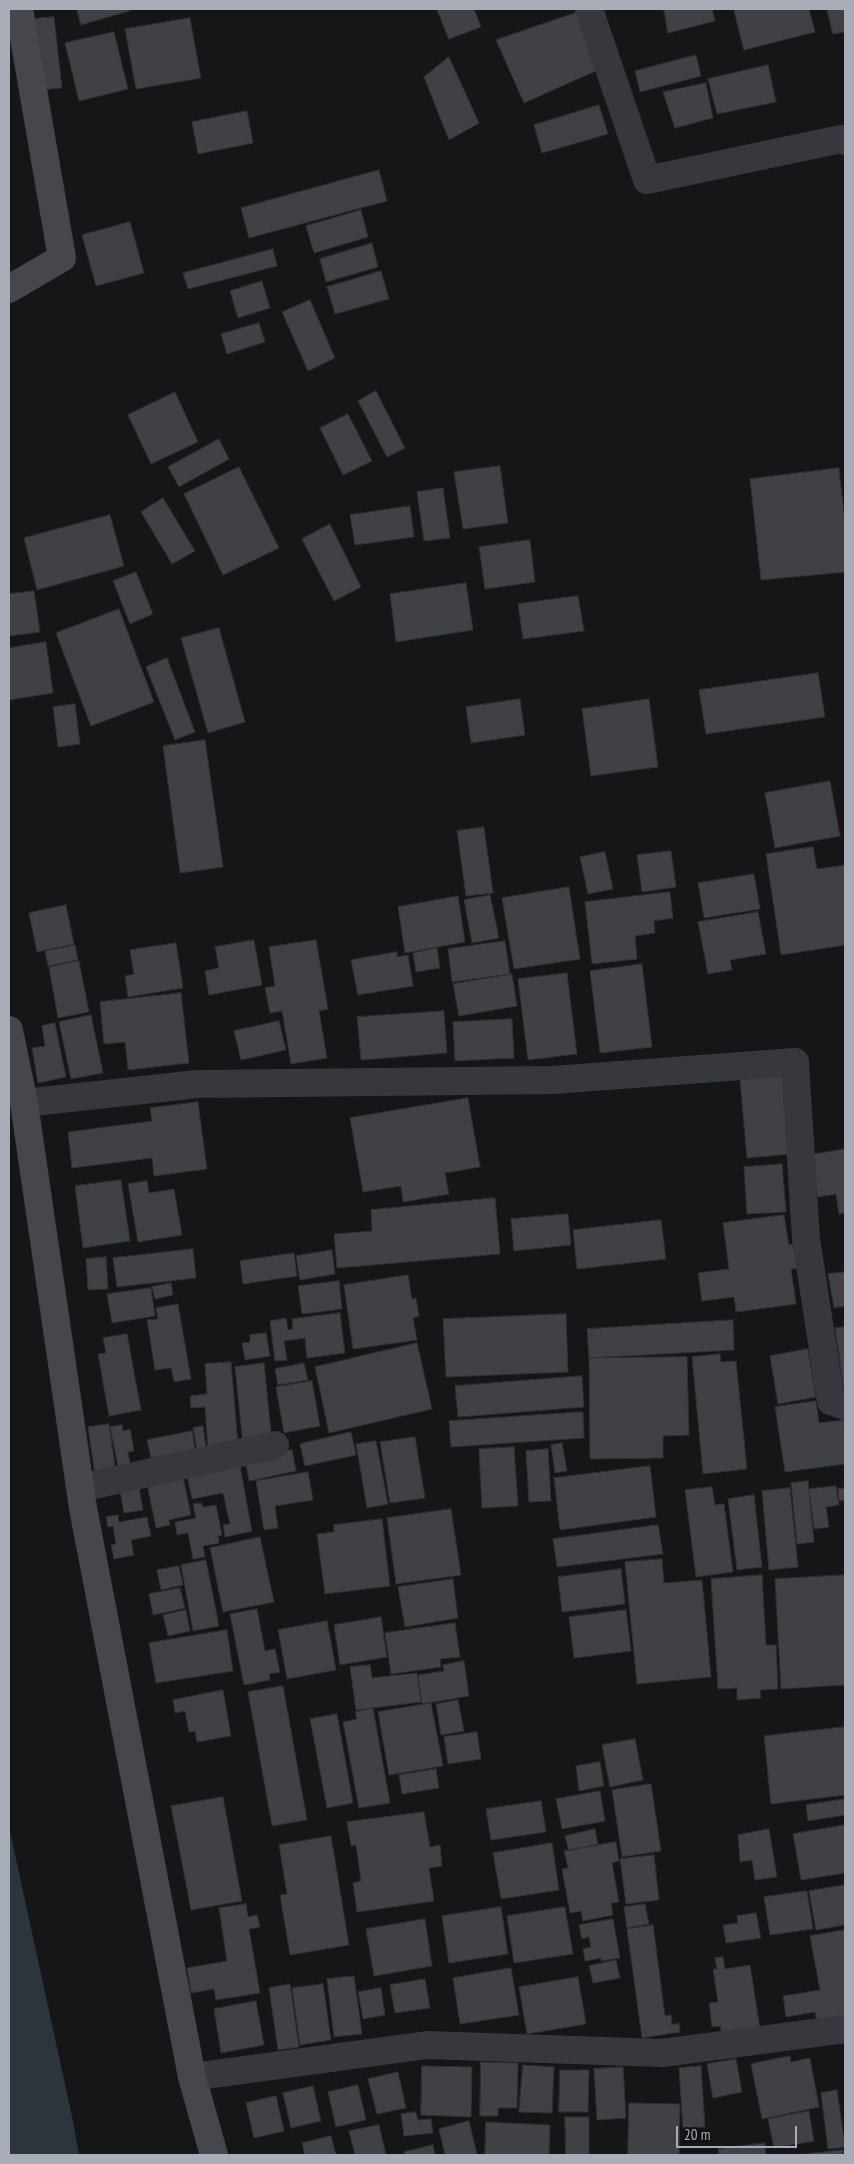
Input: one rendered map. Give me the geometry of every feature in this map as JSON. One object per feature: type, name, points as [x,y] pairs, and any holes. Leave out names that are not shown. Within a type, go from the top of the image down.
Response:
[{"type":"street","points":[[9,289],[62,258],[20,9]]},
{"type":"street","points":[[589,9],[647,180],[841,139],[845,141]]},
{"type":"street","points":[[9,1030],[24,1103],[80,1488],[192,2077],[214,2155]]},
{"type":"street","points":[[24,1103],[198,1084],[553,1080],[795,1062],[806,1239],[832,1401],[845,1406]]},
{"type":"street","points":[[80,1488],[275,1446]]},
{"type":"street","points":[[192,2077],[427,2045],[662,2053],[845,2029]]},
{"type":"shaded area","points":[[9,1827],[73,2121],[79,2155],[9,2155]]},
{"type":"building","points":[[77,9],[132,9],[132,10],[81,25]]},
{"type":"building","points":[[437,9],[474,9],[481,27],[449,39]]},
{"type":"building","points":[[664,9],[712,9],[715,21],[668,33]]},
{"type":"building","points":[[734,9],[809,9],[815,32],[744,50]]},
{"type":"building","points":[[827,9],[845,9],[845,32],[833,34]]},
{"type":"building","points":[[584,10],[600,69],[524,103],[496,40]]},
{"type":"building","points":[[54,17],[62,88],[39,90],[31,19]]},
{"type":"building","points":[[190,18],[201,78],[136,89],[125,29]]},
{"type":"building","points":[[114,32],[128,89],[79,101],[65,43]]},
{"type":"building","points":[[696,55],[701,76],[640,92],[635,71]]},
{"type":"building","points":[[449,57],[479,123],[449,140],[424,77]]},
{"type":"building","points":[[768,65],[776,102],[717,114],[708,79]]},
{"type":"building","points":[[706,83],[713,118],[675,128],[663,92]]},
{"type":"building","points":[[599,105],[608,134],[542,153],[534,125]]},
{"type":"building","points":[[247,111],[253,143],[198,154],[192,122]]},
{"type":"building","points":[[379,170],[387,201],[249,238],[241,208]]},
{"type":"building","points":[[361,210],[368,237],[314,253],[306,226]]},
{"type":"building","points":[[130,222],[144,273],[96,286],[82,235]]},
{"type":"building","points":[[372,243],[378,267],[326,282],[320,259]]},
{"type":"building","points":[[273,249],[277,266],[188,289],[183,273]]},
{"type":"building","points":[[381,271],[389,299],[335,314],[327,287]]},
{"type":"building","points":[[262,281],[270,308],[238,318],[230,291]]},
{"type":"building","points":[[310,300],[335,358],[308,371],[282,312]]},
{"type":"building","points":[[259,323],[265,342],[227,354],[221,334]]},
{"type":"building","points":[[376,391],[405,448],[387,457],[358,401]]},
{"type":"building","points":[[175,392],[198,442],[151,464],[128,415]]},
{"type":"building","points":[[348,414],[372,461],[343,475],[320,428]]},
{"type":"building","points":[[219,439],[229,459],[179,487],[168,467]]},
{"type":"building","points":[[500,466],[508,523],[463,529],[454,472]]},
{"type":"building","points":[[239,467],[279,548],[223,575],[184,494]]},
{"type":"building","points":[[839,468],[845,524],[845,572],[761,580],[750,479]]},
{"type":"building","points":[[443,488],[450,538],[424,541],[417,492]]},
{"type":"building","points":[[163,498],[195,551],[172,564],[141,512]]},
{"type":"building","points":[[410,506],[414,537],[355,545],[350,515]]},
{"type":"building","points":[[110,515],[124,566],[37,590],[24,538]]},
{"type":"building","points":[[330,524],[361,587],[334,601],[302,539]]},
{"type":"building","points":[[530,540],[535,582],[485,589],[479,547]]},
{"type":"building","points":[[136,572],[153,614],[130,624],[113,581]]},
{"type":"building","points":[[466,583],[473,630],[396,642],[390,594]]},
{"type":"building","points":[[34,591],[40,632],[9,636],[9,594]]},
{"type":"building","points":[[578,596],[584,631],[523,639],[518,604]]},
{"type":"building","points":[[119,609],[154,702],[91,726],[56,633]]},
{"type":"building","points":[[219,628],[245,722],[208,733],[181,638]]},
{"type":"building","points":[[46,642],[53,693],[9,700],[9,648]]},
{"type":"building","points":[[167,658],[195,732],[175,740],[146,667]]},
{"type":"building","points":[[818,673],[825,717],[706,734],[699,690]]},
{"type":"building","points":[[520,699],[525,735],[471,743],[466,707]]},
{"type":"building","points":[[649,699],[658,767],[591,776],[582,709]]},
{"type":"building","points":[[75,704],[80,744],[58,747],[53,707]]},
{"type":"building","points":[[205,740],[223,867],[180,873],[163,746]]},
{"type":"building","points":[[830,781],[840,836],[775,848],[765,793]]},
{"type":"building","points":[[484,827],[493,893],[466,896],[457,831]]},
{"type":"building","points":[[813,847],[817,869],[845,865],[845,945],[781,955],[766,854]]},
{"type":"building","points":[[671,851],[676,887],[642,892],[637,855]]},
{"type":"building","points":[[605,852],[613,889],[588,894],[580,857]]},
{"type":"building","points":[[754,874],[760,909],[704,918],[698,883]]},
{"type":"building","points":[[569,887],[580,959],[514,969],[502,898]]},
{"type":"building","points":[[670,892],[673,918],[654,921],[655,933],[635,936],[637,959],[592,964],[585,902]]},
{"type":"building","points":[[490,895],[499,938],[472,943],[464,900]]},
{"type":"building","points":[[458,896],[465,942],[405,953],[398,907]]},
{"type":"building","points":[[66,905],[74,944],[37,952],[29,913]]},
{"type":"building","points":[[758,912],[766,954],[730,960],[732,970],[708,974],[698,922]]},
{"type":"building","points":[[254,940],[262,985],[209,995],[205,971],[219,968],[215,947]]},
{"type":"building","points":[[316,940],[328,1009],[319,1011],[327,1058],[291,1064],[282,1011],[270,1013],[265,988],[275,986],[269,947]]},
{"type":"building","points":[[505,941],[510,974],[452,982],[448,949]]},
{"type":"building","points":[[176,943],[183,988],[128,997],[125,976],[134,974],[130,950]]},
{"type":"building","points":[[75,945],[78,960],[48,966],[45,951]]},
{"type":"building","points":[[437,948],[440,968],[416,972],[413,953]]},
{"type":"building","points":[[397,952],[397,957],[408,955],[413,986],[358,995],[351,960]]},
{"type":"building","points":[[79,961],[89,1012],[58,1018],[49,967]]},
{"type":"building","points":[[642,964],[652,1047],[600,1053],[590,971]]},
{"type":"building","points":[[567,973],[577,1054],[528,1060],[518,979]]},
{"type":"building","points":[[512,974],[517,1006],[459,1016],[453,984]]},
{"type":"building","points":[[181,993],[189,1063],[128,1070],[125,1042],[104,1044],[100,1002]]},
{"type":"building","points":[[444,1011],[447,1053],[361,1060],[357,1017]]},
{"type":"building","points":[[91,1015],[103,1073],[71,1079],[59,1022]]},
{"type":"building","points":[[512,1019],[514,1058],[455,1061],[453,1022]]},
{"type":"building","points":[[279,1021],[286,1050],[241,1060],[234,1031]]},
{"type":"building","points":[[55,1023],[66,1077],[38,1083],[32,1048],[45,1046],[42,1026]]},
{"type":"building","points":[[783,1076],[790,1154],[747,1158],[740,1080]]},
{"type":"building","points":[[468,1098],[480,1167],[445,1173],[449,1194],[403,1202],[401,1186],[363,1192],[350,1118]]},
{"type":"building","points":[[198,1102],[207,1169],[154,1176],[152,1158],[72,1168],[68,1132],[152,1121],[150,1108]]},
{"type":"building","points":[[845,1149],[845,1213],[839,1214],[836,1194],[818,1197],[810,1155]]},
{"type":"building","points":[[782,1164],[786,1212],[747,1214],[744,1167]]},
{"type":"building","points":[[121,1180],[130,1241],[83,1248],[75,1186]]},
{"type":"building","points":[[147,1181],[149,1193],[174,1189],[182,1235],[138,1242],[128,1184]]},
{"type":"building","points":[[495,1198],[500,1254],[337,1268],[334,1234],[372,1231],[371,1210]]},
{"type":"building","points":[[568,1214],[571,1245],[514,1251],[511,1219]]},
{"type":"building","points":[[784,1215],[789,1245],[799,1243],[802,1268],[791,1269],[796,1304],[736,1312],[734,1297],[702,1301],[698,1273],[729,1269],[723,1223]]},
{"type":"building","points":[[661,1220],[666,1259],[577,1269],[573,1230]]},
{"type":"building","points":[[193,1249],[196,1278],[117,1287],[113,1258]]},
{"type":"building","points":[[332,1250],[335,1274],[300,1280],[296,1256]]},
{"type":"building","points":[[294,1253],[297,1276],[243,1284],[240,1261]]},
{"type":"building","points":[[106,1257],[108,1289],[88,1290],[86,1259]]},
{"type":"building","points":[[845,1272],[845,1306],[834,1308],[828,1274]]},
{"type":"building","points":[[408,1275],[412,1299],[416,1298],[419,1316],[413,1318],[417,1340],[353,1349],[344,1285]]},
{"type":"building","points":[[339,1281],[342,1309],[302,1314],[298,1286]]},
{"type":"building","points":[[171,1283],[173,1295],[155,1299],[152,1287]]},
{"type":"building","points":[[151,1288],[155,1316],[112,1323],[107,1294]]},
{"type":"building","points":[[178,1304],[191,1379],[174,1382],[171,1368],[155,1370],[147,1320],[158,1319],[156,1308]]},
{"type":"building","points":[[340,1313],[345,1353],[307,1358],[305,1338],[284,1341],[287,1360],[275,1361],[270,1321],[286,1318],[288,1330],[293,1329],[292,1319]]},
{"type":"building","points":[[566,1314],[568,1372],[446,1377],[443,1319]]},
{"type":"building","points":[[733,1320],[734,1350],[589,1358],[587,1329]]},
{"type":"building","points":[[845,1327],[845,1389],[844,1390],[835,1328]]},
{"type":"building","points":[[266,1333],[270,1356],[245,1360],[242,1343],[250,1342],[250,1335]]},
{"type":"building","points":[[127,1334],[141,1410],[109,1416],[98,1354],[106,1353],[103,1338]]},
{"type":"building","points":[[417,1343],[432,1409],[329,1433],[315,1367]]},
{"type":"building","points":[[808,1349],[816,1397],[778,1404],[770,1356]]},
{"type":"building","points":[[720,1354],[721,1362],[736,1361],[747,1469],[703,1474],[692,1357]]},
{"type":"building","points":[[687,1357],[689,1435],[663,1436],[663,1458],[590,1459],[589,1358]]},
{"type":"building","points":[[231,1362],[238,1445],[208,1448],[205,1407],[191,1408],[190,1396],[207,1394],[205,1364]]},
{"type":"building","points":[[264,1363],[272,1442],[243,1445],[235,1367]]},
{"type":"building","points":[[304,1363],[308,1380],[278,1385],[275,1369]]},
{"type":"building","points":[[582,1376],[584,1407],[458,1417],[455,1386]]},
{"type":"building","points":[[312,1381],[320,1426],[284,1433],[276,1387]]},
{"type":"building","points":[[816,1401],[819,1423],[844,1420],[845,1464],[785,1472],[775,1407]]},
{"type":"building","points":[[583,1412],[584,1438],[451,1447],[449,1421]]},
{"type":"building","points":[[109,1424],[116,1473],[95,1475],[88,1427]]},
{"type":"building","points":[[122,1425],[123,1431],[130,1429],[134,1451],[128,1452],[131,1469],[119,1471],[110,1427]]},
{"type":"building","points":[[203,1426],[206,1447],[197,1449],[193,1428]]},
{"type":"building","points":[[192,1431],[196,1454],[152,1462],[147,1440]]},
{"type":"building","points":[[351,1432],[356,1455],[305,1466],[300,1444]]},
{"type":"building","points":[[415,1437],[425,1498],[390,1503],[380,1442]]},
{"type":"building","points":[[376,1441],[388,1504],[367,1508],[356,1444]]},
{"type":"building","points":[[562,1443],[567,1471],[555,1473],[551,1445]]},
{"type":"building","points":[[514,1447],[518,1506],[482,1508],[479,1449]]},
{"type":"building","points":[[548,1449],[551,1501],[529,1502],[526,1451]]},
{"type":"building","points":[[292,1450],[296,1471],[249,1481],[245,1459]]},
{"type":"building","points":[[239,1461],[252,1531],[225,1537],[223,1525],[230,1524],[223,1493],[192,1499],[186,1471]]},
{"type":"building","points":[[650,1466],[656,1517],[560,1530],[554,1478]]},
{"type":"building","points":[[182,1472],[191,1515],[169,1520],[170,1525],[156,1528],[146,1479]]},
{"type":"building","points":[[308,1472],[313,1500],[275,1506],[278,1528],[264,1530],[256,1481]]},
{"type":"building","points":[[808,1481],[814,1542],[797,1544],[791,1483]]},
{"type":"building","points":[[836,1486],[839,1505],[826,1507],[829,1527],[814,1529],[809,1489]]},
{"type":"building","points":[[139,1487],[143,1510],[124,1513],[120,1491]]},
{"type":"building","points":[[712,1487],[715,1505],[724,1504],[733,1572],[696,1577],[685,1490]]},
{"type":"building","points":[[790,1488],[798,1567],[769,1570],[762,1491]]},
{"type":"building","points":[[845,1488],[845,1500],[839,1501],[838,1489]]},
{"type":"building","points":[[754,1495],[762,1567],[737,1570],[728,1499]]},
{"type":"building","points":[[201,1503],[203,1507],[216,1505],[222,1535],[218,1536],[219,1543],[203,1546],[205,1557],[193,1559],[188,1533],[177,1535],[175,1522],[196,1518],[193,1504]]},
{"type":"building","points":[[451,1509],[461,1575],[396,1584],[387,1518]]},
{"type":"building","points":[[118,1515],[119,1522],[147,1517],[151,1536],[131,1540],[134,1555],[114,1559],[111,1545],[116,1544],[113,1526],[108,1527],[106,1517]]},
{"type":"building","points":[[382,1519],[390,1586],[325,1594],[317,1534],[334,1532],[334,1525]]},
{"type":"building","points":[[658,1525],[663,1554],[557,1567],[553,1539]]},
{"type":"building","points":[[260,1537],[274,1602],[223,1612],[210,1548]]},
{"type":"building","points":[[662,1559],[664,1583],[702,1580],[711,1677],[637,1684],[625,1562]]},
{"type":"building","points":[[206,1560],[219,1626],[193,1631],[181,1565]]},
{"type":"building","points":[[179,1566],[183,1585],[161,1590],[157,1570]]},
{"type":"building","points":[[621,1569],[625,1604],[562,1612],[558,1577]]},
{"type":"building","points":[[762,1575],[766,1645],[776,1645],[778,1689],[760,1690],[761,1698],[737,1700],[737,1688],[718,1689],[711,1579]]},
{"type":"building","points":[[845,1575],[845,1685],[781,1689],[775,1579]]},
{"type":"building","points":[[453,1579],[458,1618],[405,1627],[398,1587]]},
{"type":"building","points":[[180,1588],[185,1608],[153,1615],[149,1594]]},
{"type":"building","points":[[257,1609],[265,1651],[275,1649],[280,1672],[269,1674],[270,1680],[244,1685],[230,1614]]},
{"type":"building","points":[[186,1610],[190,1631],[168,1636],[163,1615]]},
{"type":"building","points":[[626,1610],[631,1651],[574,1658],[569,1617]]},
{"type":"building","points":[[381,1617],[387,1657],[340,1665],[334,1625]]},
{"type":"building","points":[[327,1621],[336,1670],[287,1679],[278,1630]]},
{"type":"building","points":[[455,1623],[460,1657],[440,1659],[441,1667],[391,1674],[385,1633]]},
{"type":"building","points":[[227,1630],[233,1671],[156,1683],[149,1643]]},
{"type":"building","points":[[464,1661],[469,1696],[422,1704],[418,1675],[444,1671],[443,1665]]},
{"type":"building","points":[[370,1665],[372,1678],[417,1673],[421,1702],[356,1710],[350,1667]]},
{"type":"building","points":[[283,1686],[307,1820],[272,1826],[248,1692]]},
{"type":"building","points":[[223,1690],[231,1736],[197,1742],[195,1731],[189,1732],[185,1711],[175,1713],[173,1700]]},
{"type":"building","points":[[458,1700],[464,1731],[441,1735],[436,1704]]},
{"type":"building","points":[[431,1703],[443,1766],[389,1775],[378,1712]]},
{"type":"building","points":[[373,1708],[390,1803],[359,1808],[343,1722],[357,1719],[355,1712]]},
{"type":"building","points":[[337,1714],[353,1803],[327,1808],[310,1719]]},
{"type":"building","points":[[845,1727],[845,1795],[771,1804],[764,1736]]},
{"type":"building","points":[[477,1732],[481,1759],[448,1764],[444,1737]]},
{"type":"building","points":[[635,1739],[643,1780],[610,1787],[602,1745]]},
{"type":"building","points":[[600,1762],[604,1786],[579,1791],[576,1766]]},
{"type":"building","points":[[436,1769],[439,1788],[402,1794],[399,1775]]},
{"type":"building","points":[[651,1784],[661,1851],[622,1857],[612,1790]]},
{"type":"building","points":[[600,1791],[605,1821],[562,1829],[556,1799]]},
{"type":"building","points":[[223,1797],[242,1901],[191,1910],[171,1806]]},
{"type":"building","points":[[845,1799],[845,1815],[808,1821],[806,1805]]},
{"type":"building","points":[[541,1801],[546,1832],[491,1840],[486,1809]]},
{"type":"building","points":[[424,1812],[430,1847],[440,1845],[442,1866],[429,1868],[434,1901],[357,1912],[353,1883],[361,1881],[356,1845],[351,1846],[347,1822]]},
{"type":"building","points":[[845,1825],[845,1873],[801,1880],[793,1834]]},
{"type":"building","points":[[595,1829],[598,1844],[569,1851],[565,1836]]},
{"type":"building","points":[[769,1829],[777,1877],[755,1880],[752,1860],[740,1862],[738,1835]]},
{"type":"building","points":[[331,1836],[349,1945],[290,1955],[280,1895],[287,1894],[279,1845]]},
{"type":"building","points":[[616,1842],[619,1861],[612,1863],[619,1902],[611,1903],[613,1915],[583,1921],[581,1911],[570,1913],[562,1869],[568,1868],[564,1851]]},
{"type":"building","points":[[552,1843],[559,1890],[501,1899],[493,1853]]},
{"type":"building","points":[[654,1855],[659,1900],[626,1904],[620,1859]]},
{"type":"building","points":[[845,1885],[845,1925],[816,1930],[809,1891]]},
{"type":"building","points":[[807,1891],[813,1929],[770,1935],[764,1897]]},
{"type":"building","points":[[246,1904],[248,1917],[257,1915],[260,1927],[249,1929],[260,1993],[216,2000],[214,1989],[191,1993],[187,1968],[227,1961],[219,1908]]},
{"type":"building","points":[[645,1904],[649,1924],[627,1928],[624,1907]]},
{"type":"building","points":[[501,1907],[508,1954],[449,1963],[442,1916]]},
{"type":"building","points":[[565,1907],[573,1954],[514,1963],[507,1916]]},
{"type":"building","points":[[756,1913],[761,1938],[726,1943],[723,1925],[738,1923],[737,1916]]},
{"type":"building","points":[[425,1919],[432,1966],[374,1976],[366,1929]]},
{"type":"building","points":[[613,1919],[620,1958],[601,1961],[601,1958],[585,1961],[583,1949],[591,1947],[589,1937],[582,1939],[579,1925]]},
{"type":"building","points":[[653,1925],[665,2016],[671,2015],[672,2025],[679,2023],[680,2032],[642,2038],[627,1929]]},
{"type":"building","points":[[845,1930],[845,2022],[818,2027],[815,2012],[786,2017],[783,1996],[820,1990],[810,1936]]},
{"type":"building","points":[[723,1957],[725,1969],[750,1965],[760,2029],[722,2035],[720,2026],[712,2027],[709,2003],[718,2002],[713,1969],[717,1969],[715,1958]]},
{"type":"building","points":[[616,1960],[620,1978],[593,1983],[589,1966]]},
{"type":"building","points":[[511,1968],[519,2015],[460,2024],[453,1978]]},
{"type":"building","points":[[354,1976],[362,2034],[334,2037],[327,1979]]},
{"type":"building","points":[[578,1977],[586,2024],[527,2034],[519,1987]]},
{"type":"building","points":[[425,1979],[430,2008],[395,2013],[390,1985]]},
{"type":"building","points":[[290,1984],[299,2047],[278,2050],[269,1988]]},
{"type":"building","points":[[323,1984],[331,2040],[300,2045],[292,1988]]},
{"type":"building","points":[[381,1988],[385,2015],[363,2019],[358,1992]]},
{"type":"building","points":[[256,2001],[264,2045],[221,2053],[214,2009]]},
{"type":"building","points":[[790,2056],[791,2062],[810,2058],[819,2107],[762,2119],[751,2064]]},
{"type":"building","points":[[736,2059],[742,2092],[713,2098],[707,2064]]},
{"type":"building","points":[[481,2062],[518,2063],[517,2108],[498,2108],[498,2116],[480,2116]]},
{"type":"building","points":[[523,2065],[554,2067],[552,2113],[519,2112]]},
{"type":"building","points":[[422,2066],[472,2067],[471,2117],[421,2115]]},
{"type":"building","points":[[701,2066],[705,2127],[683,2128],[679,2068]]},
{"type":"building","points":[[623,2067],[626,2118],[597,2120],[594,2069]]},
{"type":"building","points":[[560,2070],[589,2070],[588,2112],[559,2112]]},
{"type":"building","points":[[398,2072],[406,2108],[377,2114],[368,2079]]},
{"type":"building","points":[[358,2085],[366,2120],[336,2127],[328,2092]]},
{"type":"building","points":[[313,2086],[321,2121],[291,2128],[283,2093]]},
{"type":"building","points":[[837,2090],[845,2147],[828,2149],[821,2093]]},
{"type":"building","points":[[276,2096],[284,2131],[254,2138],[246,2103]]},
{"type":"building","points":[[629,2103],[680,2104],[679,2155],[628,2155]]},
{"type":"building","points":[[809,2111],[814,2141],[774,2148],[768,2119]]},
{"type":"building","points":[[416,2112],[418,2120],[431,2119],[433,2133],[404,2136],[401,2114]]},
{"type":"building","points":[[565,2117],[589,2117],[589,2155],[566,2155]]},
{"type":"building","points":[[469,2121],[477,2155],[445,2155],[439,2129]]},
{"type":"building","points":[[486,2122],[550,2125],[549,2155],[485,2155]]},
{"type":"building","points":[[379,2125],[386,2155],[355,2155],[349,2131]]},
{"type":"building","points":[[331,2136],[336,2155],[305,2155],[302,2143]]},
{"type":"building","points":[[765,2143],[766,2155],[719,2155],[718,2149]]},
{"type":"building","points":[[433,2145],[435,2155],[405,2155],[404,2152]]},
{"type":"building","points":[[843,2150],[843,2155],[796,2155]]}]
